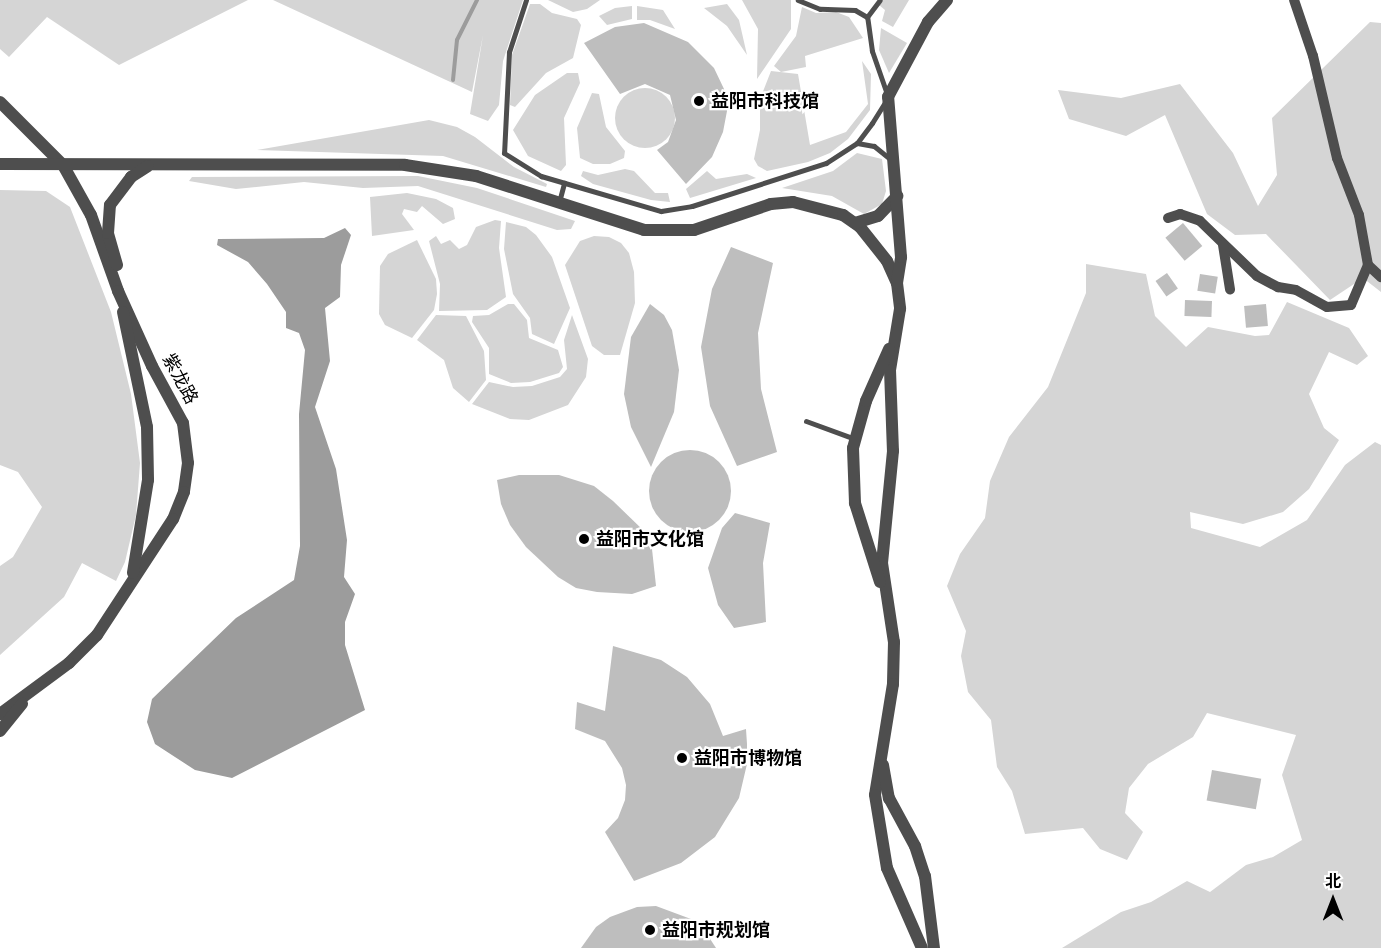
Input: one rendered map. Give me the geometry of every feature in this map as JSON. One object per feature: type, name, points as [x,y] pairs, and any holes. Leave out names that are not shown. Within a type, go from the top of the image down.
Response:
[{"type":"street","points":[[922,948],[891,878],[880,839],[875,795],[893,684],[894,642],[882,563],[891,486],[890,370],[900,309],[897,283],[901,257],[888,97],[928,22],[947,0]]},
{"type":"street","points":[[1168,218],[1180,214],[1200,221],[1222,245],[1257,276],[1327,307],[1351,305],[1368,265],[1359,215],[1337,158],[1313,56],[1294,0]]},
{"type":"street","name":"紫龙路","points":[[0,102],[63,165],[92,215],[118,291],[183,423],[188,463],[184,492],[173,519],[97,635],[29,696],[0,731]]},
{"type":"street","points":[[0,164],[442,168],[644,230],[671,233],[694,230],[771,204],[793,202],[819,206],[855,223],[875,242],[897,283]]},
{"type":"street","points":[[135,327],[108,233],[107,216],[119,189],[151,165]]},
{"type":"street","points":[[855,223],[878,216],[897,196]]},
{"type":"street","points":[[1222,245],[1230,289]]},
{"type":"street","points":[[1368,265],[1381,277]]},
{"type":"street","name":"紫龙路","points":[[118,291],[147,427],[148,480],[142,537],[131,582]]},
{"type":"street","points":[[886,594],[870,557],[855,503],[855,439],[866,401],[895,341]]},
{"type":"street","name":"紫龙路","points":[[0,714],[29,696]]},
{"type":"street","points":[[881,749],[889,798],[915,846],[925,876],[934,948]]},
{"type":"lane","points":[[526,0],[509,52],[504,153],[541,176],[661,211],[692,206],[826,163],[856,143],[888,97],[872,51],[867,17],[880,0]]},
{"type":"lane","points":[[798,0],[820,9],[855,10],[867,17]]},
{"type":"lane","points":[[856,143],[874,146],[892,161]]},
{"type":"lane","points":[[558,204],[564,183]]},
{"type":"lane","points":[[806,421],[855,439]]},
{"type":"shaded area","points":[[0,0],[248,0],[119,65],[47,17],[9,57],[0,49]]},
{"type":"shaded area","points":[[273,0],[523,0],[503,61],[499,105],[488,121],[470,114],[483,35],[472,92]]},
{"type":"shaded area","points":[[548,0],[600,0],[587,9],[573,12]]},
{"type":"shaded area","points":[[742,0],[791,0],[791,29],[757,79],[758,29]]},
{"type":"shaded area","points":[[883,0],[909,0],[893,27],[882,21],[885,10],[879,5]]},
{"type":"shaded area","points":[[530,4],[540,4],[552,13],[577,19],[581,25],[573,58],[546,73],[515,107],[510,105],[512,55]]},
{"type":"shaded area","points":[[727,4],[739,20],[747,55],[727,26],[704,8]]},
{"type":"shaded area","points":[[632,6],[632,19],[607,25],[599,16],[615,8]]},
{"type":"shaded area","points":[[637,6],[663,10],[675,29],[650,20],[637,20]]},
{"type":"shaded area","points":[[802,7],[816,13],[836,12],[849,17],[863,38],[805,56],[806,67],[781,72],[774,66],[796,36]]},
{"type":"shaded area","points":[[1370,22],[1381,23],[1381,292],[1363,278],[1330,300],[1266,234],[1235,235],[1207,214],[1165,115],[1126,136],[1069,119],[1058,90],[1121,98],[1180,84],[1233,153],[1258,206],[1277,175],[1272,118]]},
{"type":"shaded area","points":[[881,28],[907,43],[889,73],[879,50]]},
{"type":"shaded area","points":[[862,61],[871,74],[870,110],[848,139],[830,153],[808,162],[767,171],[758,166],[754,159],[760,130],[760,99],[771,71],[798,74],[810,145],[846,132],[868,104]]},
{"type":"shaded area","points":[[567,73],[578,73],[580,83],[564,118],[566,165],[561,171],[528,156],[513,130],[535,95]]},
{"type":"shaded area","points":[[639,88],[651,88],[662,93],[670,101],[675,118],[673,130],[662,143],[651,148],[639,148],[628,143],[620,135],[615,124],[615,112],[620,101],[628,93]]},
{"type":"shaded area","points":[[592,93],[599,94],[606,127],[625,151],[624,158],[610,164],[593,164],[580,158],[577,128]]},
{"type":"shaded area","points":[[429,120],[457,127],[475,137],[514,167],[547,184],[546,187],[443,156],[257,150]]},
{"type":"shaded area","points":[[857,153],[882,159],[886,191],[882,204],[864,214],[832,196],[782,188],[833,171]]},
{"type":"shaded area","points":[[625,169],[634,171],[655,193],[668,193],[670,202],[651,200],[593,184],[581,176],[583,171],[598,175]]},
{"type":"shaded area","points":[[707,171],[716,179],[747,174],[756,178],[690,198],[686,189]]},
{"type":"shaded area","points":[[418,176],[477,188],[575,221],[571,229],[557,230],[418,186],[363,188],[304,182],[236,189],[189,181],[192,177]]},
{"type":"shaded area","points":[[0,190],[46,191],[70,207],[111,312],[131,394],[140,463],[136,515],[125,562],[116,581],[82,563],[64,597],[0,655],[0,566],[13,557],[42,507],[18,472],[0,465]]},
{"type":"shaded area","points":[[407,193],[436,199],[453,208],[455,219],[443,224],[422,206],[417,212],[404,209],[402,214],[414,230],[372,236],[370,197]]},
{"type":"shaded area","points":[[495,220],[501,221],[499,248],[506,297],[487,310],[439,311],[440,284],[429,241],[436,236],[441,244],[450,240],[459,249],[467,245],[476,227]]},
{"type":"shaded area","points":[[506,222],[526,227],[536,235],[552,257],[570,308],[554,344],[532,334],[530,318],[513,294],[504,249]]},
{"type":"shaded area","points":[[345,228],[351,235],[341,265],[340,297],[325,308],[330,361],[315,407],[336,469],[347,540],[344,577],[355,594],[345,622],[345,645],[365,710],[232,778],[195,770],[155,744],[147,722],[152,699],[236,618],[294,580],[300,546],[299,414],[305,350],[299,333],[286,328],[286,312],[267,284],[248,262],[217,245],[218,239],[324,238]]},
{"type":"shaded area","points":[[594,236],[609,237],[621,243],[629,253],[634,272],[635,303],[620,355],[604,355],[592,346],[565,265],[580,241]]},
{"type":"shaded area","points":[[417,240],[436,279],[437,294],[434,310],[412,338],[385,325],[379,314],[380,266],[388,254]]},
{"type":"shaded area","points":[[1086,264],[1146,274],[1155,316],[1186,347],[1208,327],[1255,336],[1269,335],[1287,302],[1349,328],[1368,356],[1357,365],[1329,352],[1309,394],[1324,428],[1339,440],[1309,489],[1283,512],[1243,524],[1190,512],[1191,528],[1260,547],[1307,520],[1345,465],[1375,442],[1381,445],[1381,948],[1062,948],[1121,912],[1151,902],[1187,881],[1210,892],[1246,865],[1273,857],[1302,840],[1282,775],[1296,735],[1207,713],[1193,737],[1148,764],[1129,788],[1125,813],[1143,832],[1127,860],[1100,849],[1083,828],[1025,834],[1012,791],[997,767],[991,720],[968,692],[961,656],[966,631],[947,586],[960,554],[985,518],[990,481],[1009,437],[1048,387],[1086,293]]},
{"type":"shaded area","points":[[508,304],[514,304],[527,320],[529,338],[558,350],[563,367],[559,373],[530,382],[511,383],[489,374],[489,348],[472,322],[473,316],[489,315]]},
{"type":"shaded area","points":[[436,315],[466,316],[484,351],[486,380],[469,402],[453,388],[444,360],[417,340]]},
{"type":"shaded area","points":[[572,315],[588,359],[586,377],[568,405],[529,420],[510,419],[472,404],[489,382],[513,387],[532,386],[560,377],[567,369],[564,340]]},
{"type":"building","name":"益阳市科技馆","points":[[644,23],[688,42],[714,68],[724,89],[727,111],[723,132],[712,157],[686,184],[657,150],[668,142],[676,120],[670,95],[645,84],[620,94],[584,43],[615,27]]},
{"type":"building","points":[[1183,223],[1202,246],[1185,261],[1165,238]]},
{"type":"building","points":[[731,247],[773,263],[758,333],[761,389],[777,452],[737,466],[710,406],[701,347],[712,289]]},
{"type":"building","points":[[1167,273],[1178,289],[1166,297],[1156,281]]},
{"type":"building","points":[[1200,274],[1218,277],[1215,294],[1197,291]]},
{"type":"building","points":[[1185,300],[1212,301],[1211,317],[1184,316]]},
{"type":"building","points":[[650,304],[664,315],[672,330],[679,370],[674,412],[651,467],[631,427],[624,394],[631,337]]},
{"type":"building","points":[[1266,304],[1268,326],[1246,328],[1244,306]]},
{"type":"building","points":[[690,450],[706,453],[719,462],[728,475],[731,491],[728,507],[719,520],[706,529],[690,532],[674,529],[661,520],[652,507],[649,491],[652,475],[661,462],[674,453]]},
{"type":"building","name":"益阳市文化馆","points":[[519,475],[559,475],[594,486],[613,501],[644,531],[652,549],[656,586],[632,594],[597,592],[576,588],[558,577],[526,547],[510,525],[501,504],[497,480]]},
{"type":"building","points":[[735,513],[770,523],[763,563],[766,622],[734,628],[718,605],[708,568],[722,528]]},
{"type":"building","name":"益阳市博物馆","points":[[613,646],[661,660],[687,677],[710,704],[723,736],[746,729],[747,764],[739,798],[715,837],[681,863],[634,881],[605,832],[618,818],[625,800],[626,785],[622,768],[605,741],[575,729],[577,702],[605,711]]},
{"type":"building","points":[[1212,770],[1261,779],[1256,809],[1207,801]]},
{"type":"building","name":"益阳市规划馆","points":[[656,906],[699,922],[716,948],[581,948],[596,927],[610,917],[637,907]]},
{"type":"waterway","points":[[453,80],[457,40],[477,0]]},
{"type":"place","name":"益阳市科技馆","points":[[699,101]]},
{"type":"place","name":"益阳市文化馆","points":[[584,539]]},
{"type":"place","name":"益阳市博物馆","points":[[682,758]]},
{"type":"place","name":"益阳市规划馆","points":[[650,930]]}]
